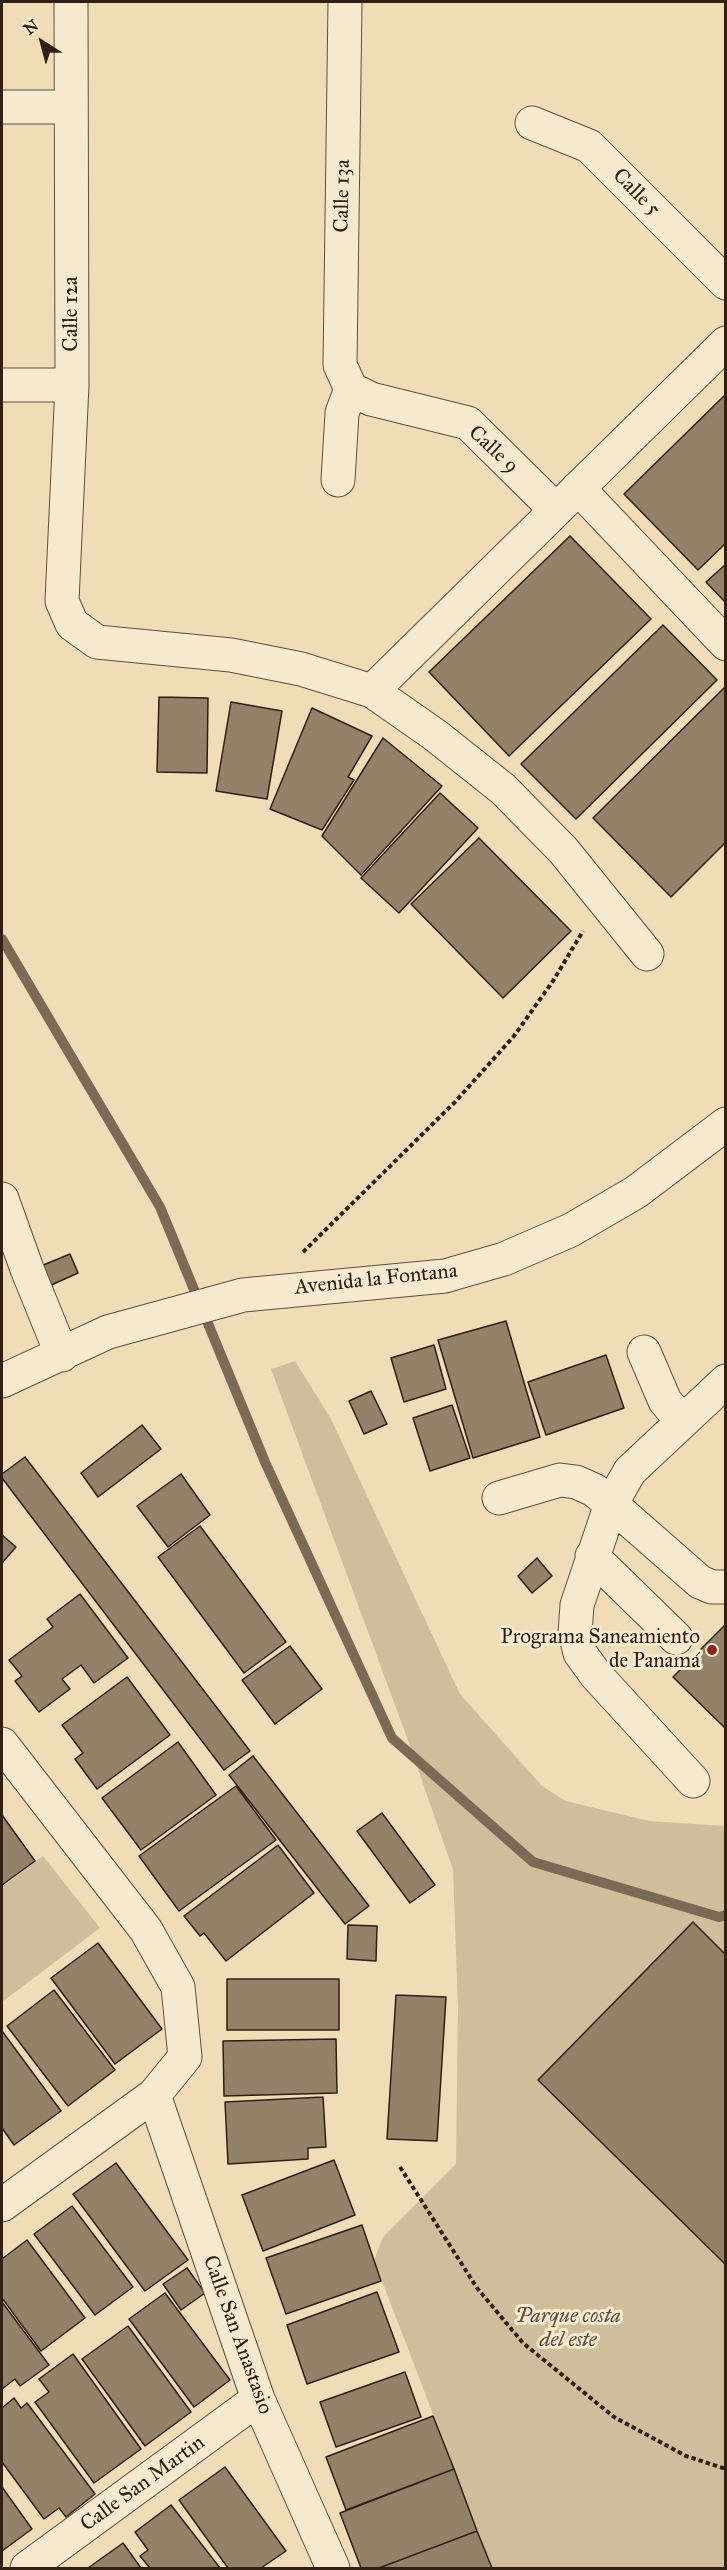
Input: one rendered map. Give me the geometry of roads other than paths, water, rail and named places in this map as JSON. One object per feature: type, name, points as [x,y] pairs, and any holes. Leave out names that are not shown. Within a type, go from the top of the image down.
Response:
[{"type":"street","name":"Calle 12a","points":[[71,2],[72,385],[62,601],[72,624],[98,642],[231,655],[301,669],[372,691]]},
{"type":"street","name":"Calle 13a","points":[[345,2],[340,365],[351,388]]},
{"type":"street","points":[[2,107],[71,107]]},
{"type":"street","name":"Calle 5","points":[[532,123],[590,146],[726,284]]},
{"type":"street","points":[[647,954],[563,850],[504,789],[435,735],[372,691],[726,343]]},
{"type":"street","points":[[2,385],[72,385]]},
{"type":"street","points":[[338,480],[342,413],[351,388]]},
{"type":"street","name":"Calle 9","points":[[351,388],[370,399],[468,423],[567,499],[726,644]]},
{"type":"street","name":"Avenida la Fontana","points":[[2,1381],[108,1332],[243,1295],[446,1276],[504,1259],[571,1230],[636,1192],[726,1124]]},
{"type":"street","points":[[2,1199],[62,1355]]},
{"type":"street","points":[[644,1352],[665,1401],[682,1421]]},
{"type":"street","points":[[693,1782],[596,1675],[579,1653],[575,1633],[577,1605],[611,1504],[630,1471],[726,1381]]},
{"type":"street","points":[[499,1498],[560,1480],[576,1482],[594,1490],[700,1582],[712,1587],[726,1587]]},
{"type":"street","points":[[592,1556],[676,1638]]},
{"type":"street","points":[[2,1744],[146,1930],[178,1987],[185,2057],[154,2095],[2,2205]]},
{"type":"street","name":"Calle San Anastasio","points":[[154,2095],[258,2399],[333,2568]]},
{"type":"street","name":"Calle San Martin","points":[[27,2568],[258,2399]]},
{"type":"waterway","points":[[2,939],[160,1207],[265,1462],[392,1738],[533,1862],[719,1917],[726,1915]]},
{"type":"place","name":"Programa Saneamiento de Panamá","points":[[712,1650]]},
{"type":"park label","name":"Parque costa del este","points":[[568,2329]]}]
